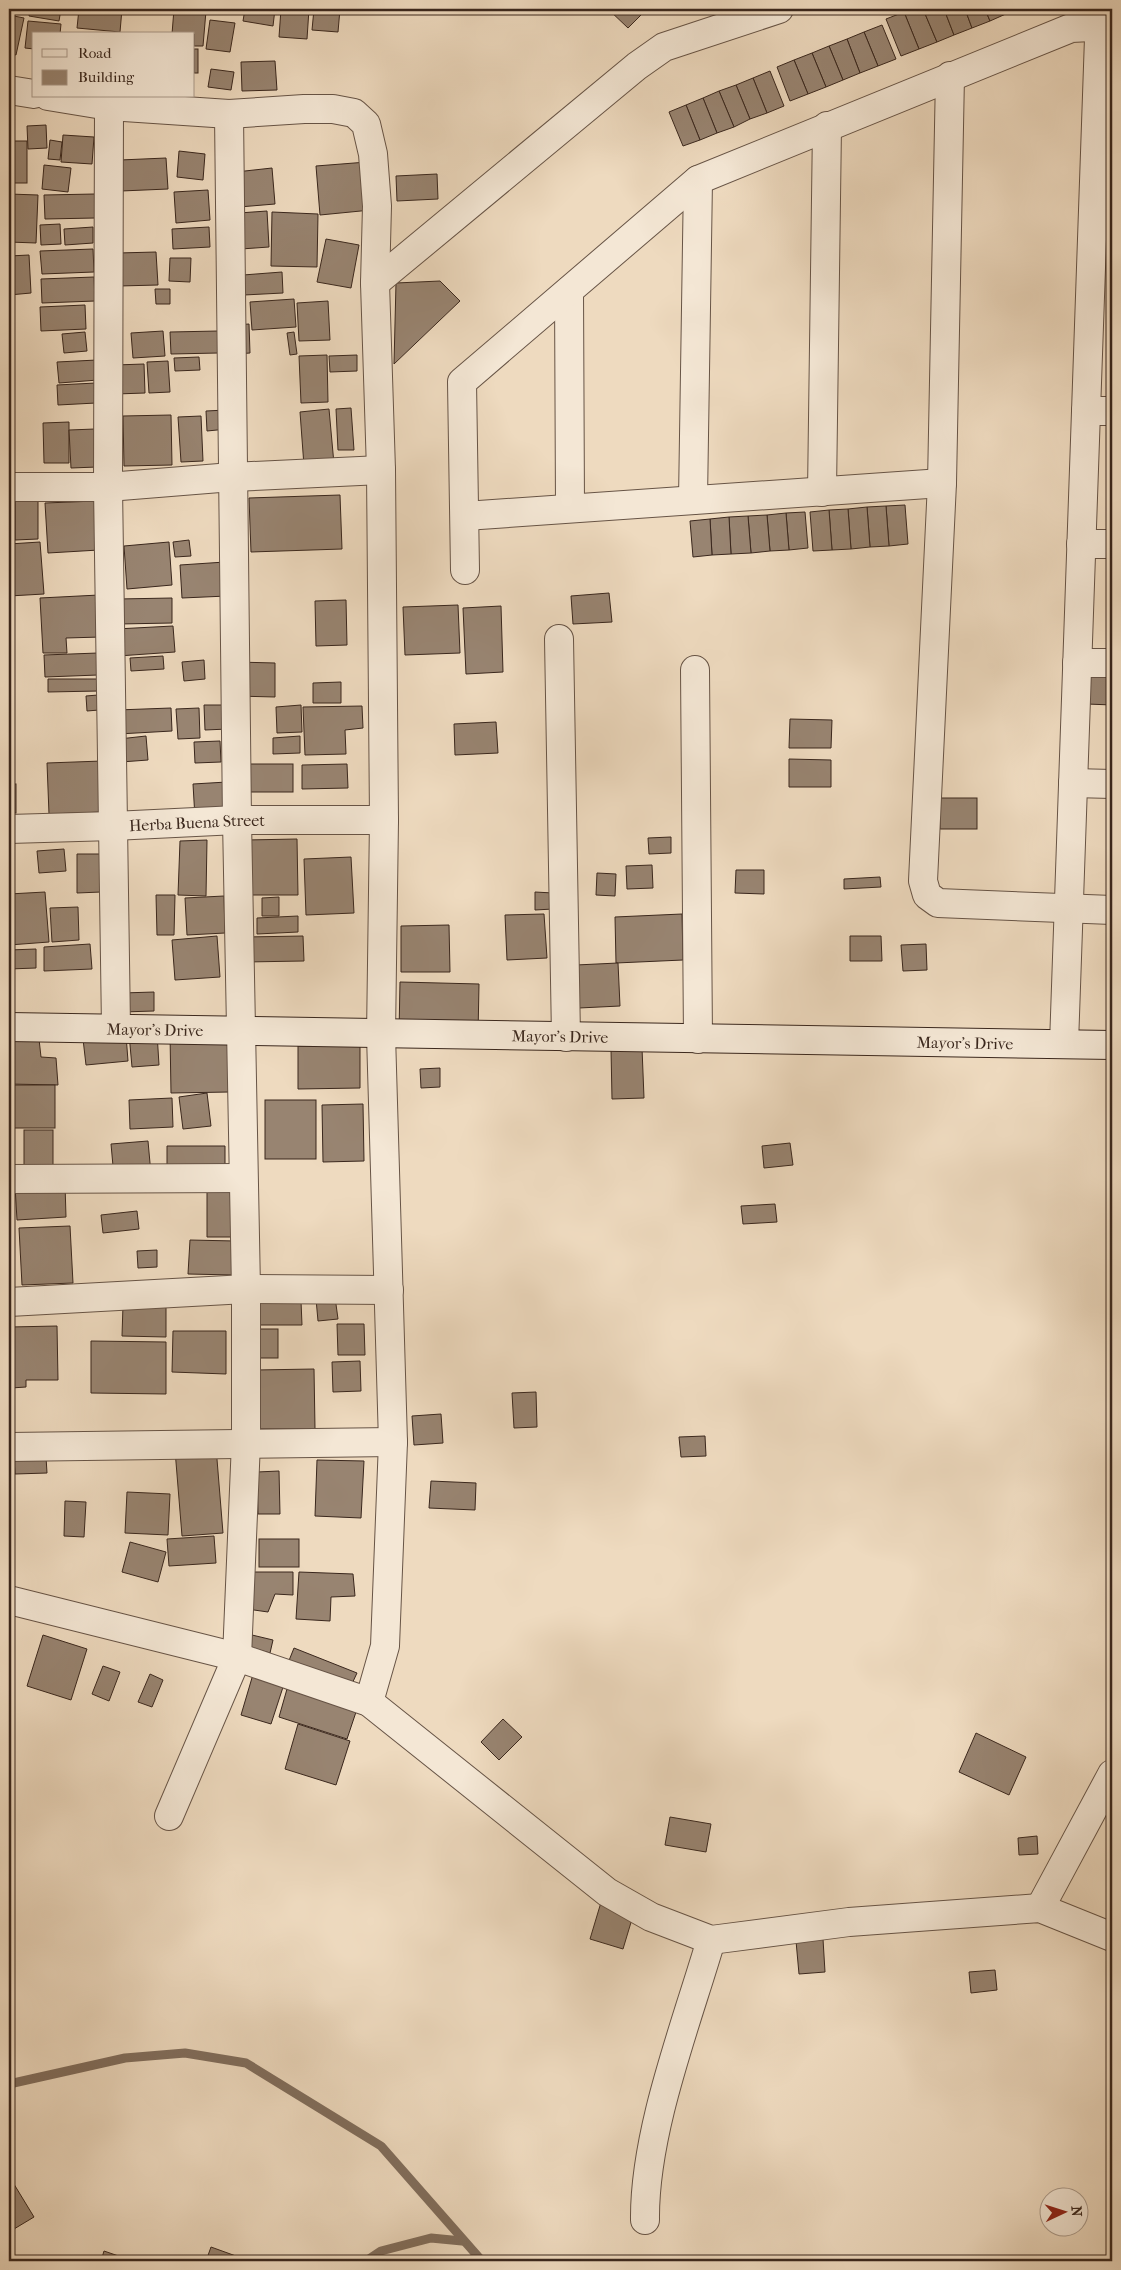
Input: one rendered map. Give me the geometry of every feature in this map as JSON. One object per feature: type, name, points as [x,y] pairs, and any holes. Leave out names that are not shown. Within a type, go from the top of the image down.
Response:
[{"type":"street","points":[[375,283],[637,66],[664,47],[779,9]]},
{"type":"street","points":[[465,570],[462,382],[698,180],[1071,28],[1104,20],[1104,148],[1099,411],[1081,544],[1064,1044]]},
{"type":"street","points":[[950,76],[942,483],[923,881],[927,895],[938,903],[1112,910]]},
{"type":"street","points":[[9,90],[32,94]]},
{"type":"street","points":[[60,98],[109,106],[229,114],[333,109],[354,113],[366,124],[373,154],[377,206],[375,283],[381,470],[384,820],[381,1035],[393,1442],[385,1646],[369,1702]]},
{"type":"street","points":[[109,106],[108,487],[116,1027]]},
{"type":"street","points":[[169,1816],[237,1657],[246,1442],[246,1289],[232,477],[229,114]]},
{"type":"street","points":[[822,492],[827,126]]},
{"type":"street","points":[[693,500],[698,180]]},
{"type":"street","points":[[569,291],[570,508]]},
{"type":"street","points":[[9,487],[108,487],[232,477],[381,470]]},
{"type":"street","points":[[465,516],[942,483]]},
{"type":"street","points":[[1081,544],[1112,544]]},
{"type":"street","points":[[560,639],[566,1037]]},
{"type":"street","points":[[1077,663],[1112,663]]},
{"type":"street","points":[[695,670],[698,1039]]},
{"type":"street","points":[[1073,783],[1112,784]]},
{"type":"street","name":"Herba Buena Street","points":[[9,829],[237,820],[384,820]]},
{"type":"street","name":"Mayor's Drive","points":[[9,1027],[116,1027],[381,1035],[1112,1045]]},
{"type":"street","points":[[9,1179],[243,1178]]},
{"type":"street","points":[[9,1302],[246,1289],[389,1290]]},
{"type":"street","points":[[9,1447],[246,1442],[393,1442]]},
{"type":"street","points":[[9,1600],[237,1657],[369,1702],[607,1892],[651,1917],[710,1940],[850,1922],[1040,1908],[1112,1937]]},
{"type":"street","points":[[1040,1908],[1112,1774]]},
{"type":"street","points":[[645,2220],[645,2201],[651,2153],[666,2092],[710,1940]]},
{"type":"building","points":[[30,9],[61,9],[59,21],[29,16]]},
{"type":"building","points":[[79,9],[122,9],[120,32],[77,28]]},
{"type":"building","points":[[174,9],[206,11],[203,46],[195,46],[195,32],[172,32]]},
{"type":"building","points":[[245,9],[275,9],[273,26],[243,21]]},
{"type":"building","points":[[281,9],[309,9],[307,39],[279,37]]},
{"type":"building","points":[[314,9],[340,9],[338,32],[312,30]]},
{"type":"building","points":[[608,9],[641,9],[644,12],[628,28]]},
{"type":"building","points":[[911,9],[923,9],[937,42],[919,49],[904,12]]},
{"type":"building","points":[[923,9],[944,9],[954,35],[937,42]]},
{"type":"building","points":[[944,9],[965,9],[972,28],[954,35]]},
{"type":"building","points":[[965,9],[985,9],[990,21],[972,28]]},
{"type":"building","points":[[985,9],[1006,9],[1008,13],[990,21]]},
{"type":"building","points":[[904,12],[919,49],[901,56],[886,19]]},
{"type":"building","points":[[9,15],[24,18],[16,55],[9,53]]},
{"type":"building","points":[[210,20],[235,23],[230,52],[206,49]]},
{"type":"building","points":[[28,21],[61,24],[60,32],[32,32],[32,49],[25,48]]},
{"type":"building","points":[[882,25],[896,59],[878,66],[864,32]]},
{"type":"building","points":[[864,32],[878,66],[860,73],[847,39]]},
{"type":"building","points":[[847,39],[860,73],[843,80],[829,46]]},
{"type":"building","points":[[829,46],[843,80],[826,87],[812,53]]},
{"type":"building","points":[[195,49],[198,49],[198,73],[195,73]]},
{"type":"building","points":[[812,53],[826,87],[808,94],[794,60]]},
{"type":"building","points":[[794,60],[808,94],[790,101],[777,67]]},
{"type":"building","points":[[275,61],[277,90],[242,91],[241,62]]},
{"type":"building","points":[[211,69],[234,72],[231,90],[208,87]]},
{"type":"building","points":[[770,71],[784,106],[767,113],[753,78]]},
{"type":"building","points":[[753,78],[767,113],[750,119],[736,85]]},
{"type":"building","points":[[736,85],[750,119],[734,127],[719,91]]},
{"type":"building","points":[[719,91],[734,127],[717,133],[703,98]]},
{"type":"building","points":[[703,98],[717,133],[700,140],[686,105]]},
{"type":"building","points":[[686,105],[700,140],[683,146],[669,112]]},
{"type":"building","points":[[46,125],[47,148],[28,149],[27,126]]},
{"type":"building","points":[[63,135],[94,137],[92,164],[61,162]]},
{"type":"building","points":[[50,140],[62,142],[60,160],[48,159]]},
{"type":"building","points":[[9,141],[27,141],[27,183],[9,183]]},
{"type":"building","points":[[179,151],[205,154],[203,180],[177,177]]},
{"type":"building","points":[[166,158],[168,189],[121,191],[120,160]]},
{"type":"building","points":[[367,162],[371,210],[320,215],[316,166]]},
{"type":"building","points":[[44,165],[71,168],[68,192],[42,189]]},
{"type":"building","points":[[272,168],[275,204],[239,207],[236,172]]},
{"type":"building","points":[[437,174],[438,199],[397,201],[396,176]]},
{"type":"building","points":[[208,190],[210,220],[176,223],[174,192]]},
{"type":"building","points":[[9,194],[38,195],[36,243],[9,242]]},
{"type":"building","points":[[95,194],[95,218],[45,219],[44,195]]},
{"type":"building","points":[[267,211],[269,247],[241,249],[239,213]]},
{"type":"building","points":[[272,212],[318,214],[317,267],[271,266]]},
{"type":"building","points":[[60,224],[61,244],[41,245],[40,225]]},
{"type":"building","points":[[93,227],[93,243],[65,245],[64,229]]},
{"type":"building","points":[[209,227],[210,247],[173,249],[172,229]]},
{"type":"building","points":[[326,239],[359,245],[351,288],[317,282]]},
{"type":"building","points":[[93,249],[94,272],[42,274],[40,251]]},
{"type":"building","points":[[156,252],[158,285],[119,286],[118,253]]},
{"type":"building","points":[[29,255],[31,293],[9,295],[9,256]]},
{"type":"building","points":[[170,258],[191,258],[190,282],[169,281]]},
{"type":"building","points":[[282,272],[283,293],[244,295],[243,275]]},
{"type":"building","points":[[94,277],[95,301],[42,303],[41,279]]},
{"type":"building","points":[[440,281],[460,301],[394,364],[396,283]]},
{"type":"building","points":[[155,289],[170,289],[170,304],[156,304]]},
{"type":"building","points":[[294,299],[296,327],[252,330],[250,302]]},
{"type":"building","points":[[328,301],[330,340],[299,341],[297,303]]},
{"type":"building","points":[[85,305],[86,329],[41,331],[40,307]]},
{"type":"building","points":[[249,324],[250,353],[236,354],[235,325]]},
{"type":"building","points":[[163,331],[165,356],[133,358],[131,333]]},
{"type":"building","points":[[218,331],[218,353],[171,354],[170,332]]},
{"type":"building","points":[[85,332],[87,351],[64,353],[62,334]]},
{"type":"building","points":[[294,332],[297,354],[290,355],[287,333]]},
{"type":"building","points":[[327,355],[328,402],[301,403],[299,356]]},
{"type":"building","points":[[357,355],[357,371],[330,372],[329,356]]},
{"type":"building","points":[[199,357],[200,370],[175,371],[174,358]]},
{"type":"building","points":[[97,360],[98,380],[59,383],[57,362]]},
{"type":"building","points":[[168,361],[170,392],[149,393],[147,362]]},
{"type":"building","points":[[144,364],[145,393],[116,394],[115,365]]},
{"type":"building","points":[[96,383],[96,403],[58,405],[57,385]]},
{"type":"building","points":[[351,408],[354,450],[338,450],[336,409]]},
{"type":"building","points":[[329,409],[334,464],[304,466],[300,412]]},
{"type":"building","points":[[226,410],[227,429],[207,431],[206,411]]},
{"type":"building","points":[[171,415],[172,465],[124,466],[123,416]]},
{"type":"building","points":[[201,416],[203,461],[181,462],[178,417]]},
{"type":"building","points":[[69,422],[69,463],[44,463],[43,423]]},
{"type":"building","points":[[95,429],[97,467],[71,468],[69,430]]},
{"type":"building","points":[[340,495],[342,549],[251,552],[249,498]]},
{"type":"building","points":[[15,499],[38,499],[38,539],[15,540]]},
{"type":"building","points":[[96,501],[99,550],[48,553],[45,503]]},
{"type":"building","points":[[905,505],[908,544],[889,546],[886,506]]},
{"type":"building","points":[[886,506],[889,546],[870,547],[867,507]]},
{"type":"building","points":[[867,507],[870,547],[851,549],[848,509]]},
{"type":"building","points":[[848,509],[851,549],[832,550],[829,510]]},
{"type":"building","points":[[829,510],[832,550],[813,551],[810,512]]},
{"type":"building","points":[[805,512],[808,548],[789,550],[786,513]]},
{"type":"building","points":[[786,513],[789,550],[770,551],[767,515]]},
{"type":"building","points":[[767,515],[770,551],[751,553],[748,516]]},
{"type":"building","points":[[748,516],[751,553],[731,554],[729,517]]},
{"type":"building","points":[[729,517],[731,554],[712,555],[710,519]]},
{"type":"building","points":[[710,519],[712,555],[693,557],[690,521]]},
{"type":"building","points":[[189,540],[191,556],[175,557],[173,542]]},
{"type":"building","points":[[40,542],[44,594],[9,596],[9,544]]},
{"type":"building","points":[[169,542],[172,585],[127,589],[124,546]]},
{"type":"building","points":[[225,562],[227,596],[182,598],[180,565]]},
{"type":"building","points":[[609,593],[612,622],[573,624],[571,596]]},
{"type":"building","points":[[99,595],[101,637],[66,638],[67,653],[43,653],[40,598]]},
{"type":"building","points":[[172,598],[172,623],[119,624],[118,599]]},
{"type":"building","points":[[346,600],[347,645],[316,646],[315,601]]},
{"type":"building","points":[[458,605],[460,653],[405,655],[403,607]]},
{"type":"building","points":[[501,606],[503,672],[466,674],[463,608]]},
{"type":"building","points":[[173,626],[175,652],[118,656],[116,629]]},
{"type":"building","points":[[98,653],[98,675],[45,677],[44,655]]},
{"type":"building","points":[[163,656],[164,669],[131,671],[130,658]]},
{"type":"building","points":[[204,660],[205,679],[184,681],[182,662]]},
{"type":"building","points":[[236,662],[275,663],[275,697],[235,696]]},
{"type":"building","points":[[1088,669],[1112,670],[1112,705],[1087,704]]},
{"type":"building","points":[[48,679],[99,679],[99,691],[48,692]]},
{"type":"building","points":[[341,682],[341,703],[313,703],[313,683]]},
{"type":"building","points":[[98,695],[99,710],[87,711],[86,696]]},
{"type":"building","points":[[204,705],[227,705],[228,729],[205,730]]},
{"type":"building","points":[[301,705],[302,732],[277,733],[276,707]]},
{"type":"building","points":[[362,706],[363,728],[345,730],[346,754],[305,755],[303,707]]},
{"type":"building","points":[[171,708],[172,731],[118,734],[117,710]]},
{"type":"building","points":[[199,708],[200,738],[178,739],[176,709]]},
{"type":"building","points":[[790,719],[832,720],[831,748],[789,748]]},
{"type":"building","points":[[496,722],[498,753],[455,755],[454,724]]},
{"type":"building","points":[[146,736],[148,760],[121,762],[119,739]]},
{"type":"building","points":[[300,736],[300,753],[273,754],[273,738]]},
{"type":"building","points":[[220,741],[221,762],[195,763],[194,742]]},
{"type":"building","points":[[789,759],[831,760],[831,787],[789,787]]},
{"type":"building","points":[[102,761],[104,812],[49,814],[47,763]]},
{"type":"building","points":[[248,764],[293,764],[293,792],[248,792]]},
{"type":"building","points":[[347,764],[348,788],[302,789],[302,765]]},
{"type":"building","points":[[227,782],[229,816],[195,818],[193,784]]},
{"type":"building","points":[[9,784],[16,784],[16,813],[9,813]]},
{"type":"building","points":[[940,798],[977,798],[977,829],[940,829]]},
{"type":"building","points":[[671,837],[671,853],[649,854],[648,838]]},
{"type":"building","points":[[297,839],[298,895],[247,895],[246,840]]},
{"type":"building","points":[[207,840],[206,896],[178,895],[180,841]]},
{"type":"building","points":[[64,849],[66,871],[39,873],[37,851]]},
{"type":"building","points":[[77,854],[100,854],[101,892],[77,893]]},
{"type":"building","points":[[351,857],[354,913],[306,915],[304,859]]},
{"type":"building","points":[[652,865],[653,888],[627,889],[626,866]]},
{"type":"building","points":[[736,870],[764,870],[764,894],[735,893]]},
{"type":"building","points":[[597,873],[616,874],[615,896],[596,895]]},
{"type":"building","points":[[880,877],[881,887],[844,889],[844,879]]},
{"type":"building","points":[[45,892],[49,942],[9,945],[9,894]]},
{"type":"building","points":[[535,892],[553,893],[553,909],[535,910]]},
{"type":"building","points":[[156,895],[175,895],[174,935],[157,935]]},
{"type":"building","points":[[224,896],[225,933],[187,935],[185,898]]},
{"type":"building","points":[[279,897],[279,916],[262,916],[262,898]]},
{"type":"building","points":[[78,907],[79,940],[52,942],[50,908]]},
{"type":"building","points":[[544,914],[547,958],[507,960],[505,915]]},
{"type":"building","points":[[682,914],[683,960],[616,963],[615,917]]},
{"type":"building","points":[[298,916],[298,932],[257,934],[257,918]]},
{"type":"building","points":[[449,925],[450,972],[401,972],[401,926]]},
{"type":"building","points":[[217,936],[220,977],[175,980],[172,940]]},
{"type":"building","points":[[303,936],[304,961],[245,962],[245,937]]},
{"type":"building","points":[[850,936],[881,936],[882,961],[850,961]]},
{"type":"building","points":[[90,944],[92,969],[44,971],[44,947]]},
{"type":"building","points":[[926,944],[927,970],[903,971],[901,945]]},
{"type":"building","points":[[36,949],[36,968],[9,969],[9,950]]},
{"type":"building","points":[[618,963],[620,1006],[579,1008],[576,965]]},
{"type":"building","points":[[400,982],[479,984],[478,1035],[399,1034]]},
{"type":"building","points":[[154,992],[154,1011],[122,1012],[122,993]]},
{"type":"building","points":[[38,1030],[41,1057],[56,1058],[58,1085],[9,1084],[9,1032]]},
{"type":"building","points":[[157,1033],[159,1065],[132,1067],[129,1034]]},
{"type":"building","points":[[170,1034],[228,1034],[229,1092],[171,1093]]},
{"type":"building","points":[[126,1035],[128,1061],[86,1065],[83,1039]]},
{"type":"building","points":[[298,1046],[360,1046],[360,1088],[298,1089]]},
{"type":"building","points":[[642,1048],[644,1098],[612,1099],[611,1049]]},
{"type":"building","points":[[440,1068],[440,1087],[421,1088],[420,1069]]},
{"type":"building","points":[[9,1085],[55,1085],[55,1128],[9,1128]]},
{"type":"building","points":[[207,1093],[211,1126],[183,1129],[179,1097]]},
{"type":"building","points":[[172,1098],[173,1127],[130,1129],[129,1100]]},
{"type":"building","points":[[265,1100],[316,1100],[316,1159],[265,1159]]},
{"type":"building","points":[[363,1104],[364,1161],[323,1162],[322,1105]]},
{"type":"building","points":[[24,1130],[53,1130],[53,1179],[24,1179]]},
{"type":"building","points":[[148,1141],[151,1174],[114,1177],[111,1144]]},
{"type":"building","points":[[790,1143],[793,1165],[764,1168],[762,1146]]},
{"type":"building","points":[[167,1146],[225,1146],[225,1174],[167,1175]]},
{"type":"building","points":[[207,1182],[237,1183],[237,1237],[207,1237]]},
{"type":"building","points":[[65,1184],[66,1217],[17,1220],[15,1186]]},
{"type":"building","points":[[775,1204],[777,1222],[743,1224],[741,1206]]},
{"type":"building","points":[[137,1211],[139,1229],[103,1233],[101,1215]]},
{"type":"building","points":[[70,1226],[73,1283],[22,1285],[19,1228]]},
{"type":"building","points":[[190,1240],[235,1241],[234,1275],[188,1274]]},
{"type":"building","points":[[157,1250],[157,1267],[138,1268],[137,1251]]},
{"type":"building","points":[[335,1297],[338,1319],[318,1321],[316,1299]]},
{"type":"building","points":[[301,1301],[302,1325],[249,1325],[248,1302]]},
{"type":"building","points":[[123,1305],[166,1306],[166,1337],[122,1336]]},
{"type":"building","points":[[337,1324],[364,1324],[365,1355],[338,1355]]},
{"type":"building","points":[[57,1326],[58,1380],[26,1380],[26,1387],[11,1388],[10,1327]]},
{"type":"building","points":[[248,1329],[278,1329],[278,1358],[248,1358]]},
{"type":"building","points":[[173,1331],[226,1331],[226,1374],[172,1372]]},
{"type":"building","points":[[91,1341],[166,1342],[166,1394],[91,1393]]},
{"type":"building","points":[[360,1361],[361,1391],[333,1392],[332,1362]]},
{"type":"building","points":[[314,1369],[315,1429],[256,1429],[256,1370]]},
{"type":"building","points":[[536,1392],[537,1427],[514,1428],[512,1393]]},
{"type":"building","points":[[441,1414],[443,1443],[414,1445],[412,1416]]},
{"type":"building","points":[[705,1436],[706,1456],[681,1457],[679,1437]]},
{"type":"building","points":[[216,1447],[223,1533],[182,1536],[175,1450]]},
{"type":"building","points":[[46,1457],[47,1473],[15,1474],[14,1459]]},
{"type":"building","points":[[317,1460],[364,1461],[361,1518],[315,1516]]},
{"type":"building","points":[[279,1471],[280,1514],[258,1514],[257,1472]]},
{"type":"building","points":[[431,1481],[476,1483],[475,1510],[429,1508]]},
{"type":"building","points":[[127,1492],[170,1494],[168,1535],[125,1533]]},
{"type":"building","points":[[65,1501],[86,1502],[84,1537],[64,1536]]},
{"type":"building","points":[[214,1536],[216,1563],[169,1566],[167,1539]]},
{"type":"building","points":[[259,1539],[299,1539],[299,1567],[259,1567]]},
{"type":"building","points":[[130,1542],[166,1552],[158,1582],[122,1572]]},
{"type":"building","points":[[242,1572],[293,1572],[293,1595],[275,1594],[268,1612],[240,1608]]},
{"type":"building","points":[[299,1572],[353,1574],[355,1596],[331,1597],[330,1621],[296,1619]]},
{"type":"building","points":[[43,1635],[87,1649],[71,1700],[27,1686]]},
{"type":"building","points":[[252,1635],[273,1640],[270,1653],[249,1647]]},
{"type":"building","points":[[294,1648],[357,1673],[350,1688],[288,1663]]},
{"type":"building","points":[[103,1666],[120,1672],[109,1701],[92,1694]]},
{"type":"building","points":[[254,1671],[285,1681],[271,1724],[241,1715]]},
{"type":"building","points":[[150,1674],[163,1680],[152,1707],[138,1702]]},
{"type":"building","points":[[289,1682],[359,1703],[347,1739],[279,1717]]},
{"type":"building","points":[[503,1719],[522,1737],[499,1760],[481,1742]]},
{"type":"building","points":[[298,1724],[350,1741],[336,1785],[285,1769]]},
{"type":"building","points":[[976,1733],[1026,1757],[1009,1795],[959,1772]]},
{"type":"building","points":[[670,1817],[711,1824],[706,1852],[665,1845]]},
{"type":"building","points":[[1037,1836],[1038,1854],[1019,1855],[1018,1838]]},
{"type":"building","points":[[602,1899],[635,1909],[623,1949],[590,1939]]},
{"type":"building","points":[[823,1939],[825,1972],[799,1974],[796,1941]]},
{"type":"building","points":[[995,1970],[997,1990],[971,1993],[969,1972]]},
{"type":"building","points":[[9,2176],[34,2217],[9,2232]]},
{"type":"building","points":[[211,2247],[247,2260],[206,2261]]},
{"type":"building","points":[[104,2251],[133,2261],[101,2261]]},
{"type":"waterway","points":[[9,2084],[125,2058],[185,2053],[246,2063],[381,2146],[482,2261]]},
{"type":"waterway","points":[[366,2261],[381,2251],[431,2238],[462,2241]]}]
